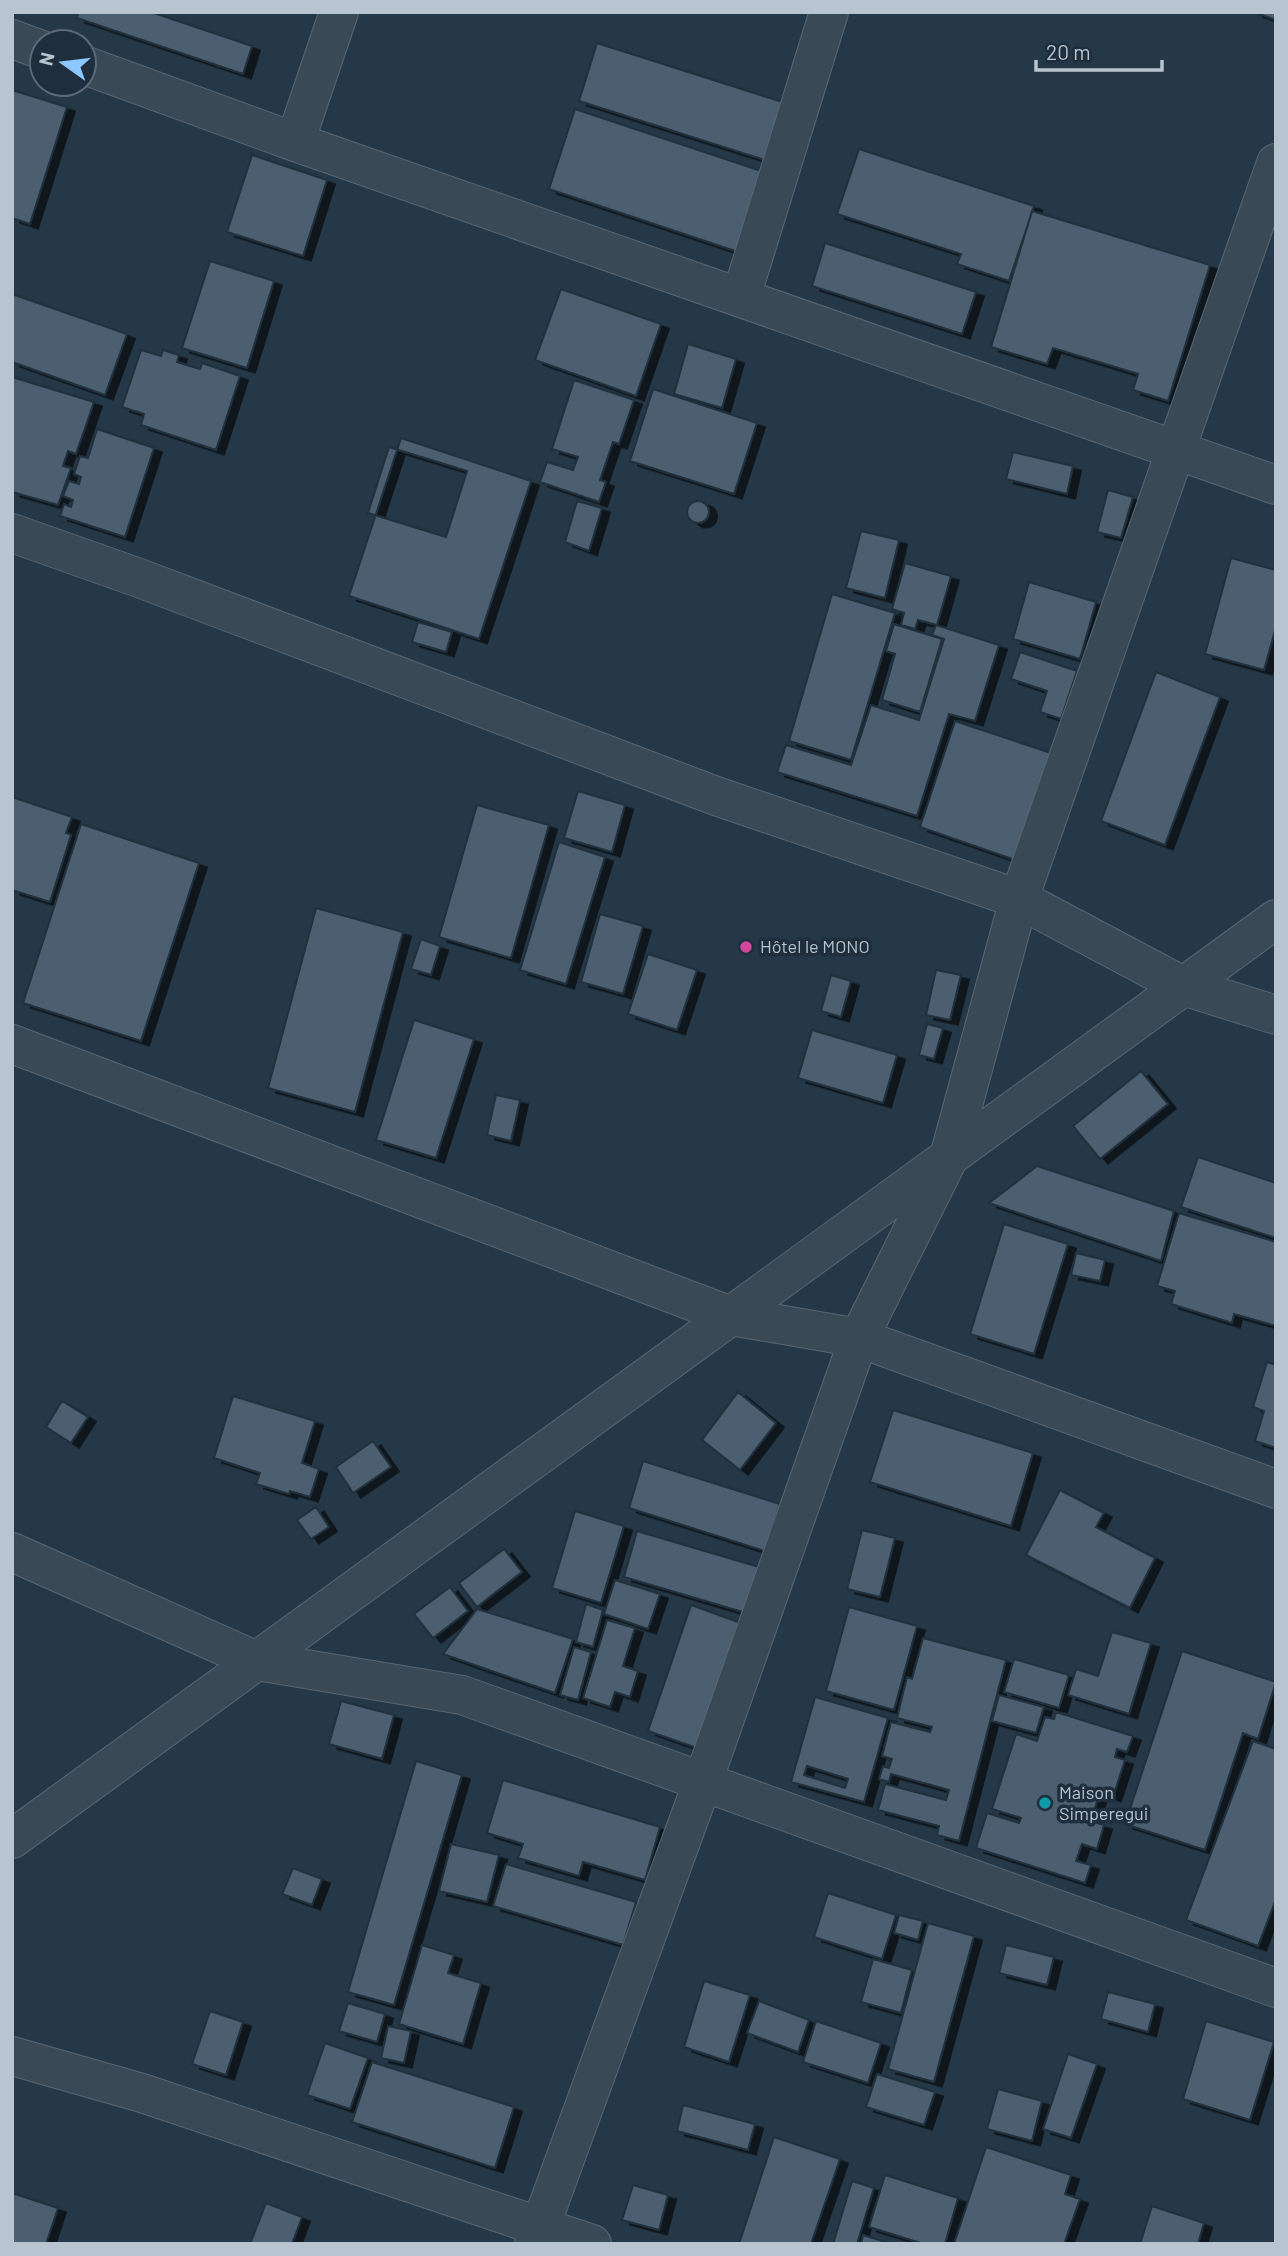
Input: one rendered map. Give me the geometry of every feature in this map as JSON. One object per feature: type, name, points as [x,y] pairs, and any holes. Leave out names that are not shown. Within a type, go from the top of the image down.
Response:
[{"type":"street","points":[[295,142],[339,12]]},
{"type":"street","points":[[741,297],[829,12]]},
{"type":"street","points":[[98,70],[295,142],[1276,485]]},
{"type":"street","points":[[537,2235],[703,1781],[859,1339],[949,1157],[1019,899],[1276,163]]},
{"type":"street","points":[[12,533],[152,583],[716,796],[1019,899],[1183,986],[1276,1015]]},
{"type":"street","points":[[12,1839],[1276,919]]},
{"type":"street","points":[[12,1044],[731,1316],[859,1339],[1276,1489]]},
{"type":"street","points":[[12,1552],[257,1661],[461,1695],[1276,1988]]},
{"type":"street","points":[[12,2056],[142,2093],[537,2235],[592,2244]]},
{"type":"building","points":[[78,12],[151,12],[252,46],[243,74],[77,18]]},
{"type":"building","points":[[1254,12],[1276,12],[1276,20]]},
{"type":"building","points":[[597,43],[792,105],[774,163],[579,101]]},
{"type":"building","points":[[12,90],[28,95],[28,98],[38,98],[67,107],[30,224],[12,218]]},
{"type":"building","points":[[575,109],[770,174],[744,254],[549,189]]},
{"type":"building","points":[[859,149],[1034,206],[1009,281],[957,264],[961,254],[837,214]]},
{"type":"building","points":[[252,155],[327,180],[303,256],[227,232]]},
{"type":"building","points":[[1032,211],[1210,265],[1168,401],[1133,390],[1138,374],[1053,348],[1047,364],[991,347]]},
{"type":"building","points":[[825,243],[976,292],[962,334],[812,286]]},
{"type":"building","points":[[210,261],[274,281],[247,368],[182,348]]},
{"type":"building","points":[[561,289],[661,324],[636,396],[535,360]]},
{"type":"building","points":[[12,294],[127,334],[105,395],[12,362]]},
{"type":"building","points":[[688,344],[736,359],[722,408],[674,394]]},
{"type":"building","points":[[141,350],[161,356],[163,350],[179,355],[177,362],[200,369],[202,363],[240,376],[216,450],[141,425],[144,414],[122,407]]},
{"type":"building","points":[[12,377],[94,402],[76,454],[68,451],[63,466],[71,468],[58,505],[12,492]]},
{"type":"building","points":[[574,380],[634,400],[619,444],[613,442],[600,480],[606,482],[599,502],[540,482],[547,462],[573,470],[578,457],[552,449]]},
{"type":"building","points":[[653,389],[757,423],[734,494],[630,461]]},
{"type":"building","points":[[97,429],[154,448],[125,537],[60,516],[64,504],[71,507],[73,500],[63,496],[69,481],[79,484],[81,477],[74,474],[80,456],[88,458]]},
{"type":"building","points":[[401,438],[531,481],[479,639],[349,596]]},
{"type":"building","points":[[389,447],[467,471],[446,537],[368,513]]},
{"type":"building","points":[[1013,452],[1073,466],[1067,494],[1006,479]]},
{"type":"building","points":[[1108,490],[1133,497],[1121,538],[1097,532]]},
{"type":"building","points":[[577,501],[602,508],[589,551],[565,542]]},
{"type":"building","points":[[698,501],[706,504],[709,512],[706,520],[698,523],[690,520],[687,512],[690,504]]},
{"type":"building","points":[[861,531],[899,540],[885,598],[846,588]]},
{"type":"building","points":[[1231,558],[1276,570],[1276,627],[1264,670],[1205,654]]},
{"type":"building","points":[[905,563],[951,576],[937,625],[918,620],[915,629],[901,625],[904,613],[892,609]]},
{"type":"building","points":[[1029,582],[1096,602],[1080,659],[1013,639]]},
{"type":"building","points":[[832,594],[895,613],[851,760],[789,741]]},
{"type":"building","points":[[418,622],[452,632],[446,652],[412,642]]},
{"type":"building","points":[[894,624],[942,639],[920,712],[882,700],[895,654],[886,651]]},
{"type":"building","points":[[936,625],[999,645],[975,721],[949,714],[917,816],[777,772],[786,745],[851,765],[871,705],[919,720],[944,639],[932,635]]},
{"type":"building","points":[[1020,652],[1077,671],[1061,719],[1040,712],[1047,691],[1011,679]]},
{"type":"building","points":[[1156,672],[1220,697],[1165,845],[1101,821]]},
{"type":"building","points":[[955,721],[1051,753],[1015,860],[920,827]]},
{"type":"building","points":[[578,791],[625,805],[612,852],[564,838]]},
{"type":"building","points":[[12,797],[72,817],[66,833],[71,835],[50,902],[12,890]]},
{"type":"building","points":[[477,805],[549,825],[511,958],[439,937]]},
{"type":"building","points":[[81,824],[199,863],[141,1041],[23,1003]]},
{"type":"building","points":[[559,842],[605,857],[566,984],[520,970]]},
{"type":"building","points":[[316,908],[403,932],[355,1112],[268,1088]]},
{"type":"building","points":[[600,914],[643,926],[623,994],[581,982]]},
{"type":"building","points":[[421,939],[440,946],[431,975],[411,969]]},
{"type":"building","points":[[648,954],[697,970],[677,1030],[628,1014]]},
{"type":"building","points":[[936,970],[961,975],[950,1020],[926,1015]]},
{"type":"building","points":[[831,975],[851,981],[841,1017],[821,1011]]},
{"type":"building","points":[[414,1020],[474,1039],[436,1158],[376,1140]]},
{"type":"building","points":[[927,1024],[943,1028],[934,1059],[919,1055]]},
{"type":"building","points":[[812,1030],[897,1055],[883,1103],[798,1078]]},
{"type":"building","points":[[1141,1071],[1168,1104],[1100,1159],[1073,1126]]},
{"type":"building","points":[[496,1095],[520,1100],[511,1141],[487,1135]]},
{"type":"building","points":[[1198,1157],[1276,1183],[1276,1238],[1181,1207]]},
{"type":"building","points":[[1037,1166],[1174,1211],[1161,1261],[989,1203]]},
{"type":"building","points":[[1179,1213],[1276,1242],[1276,1326],[1234,1314],[1232,1323],[1171,1304],[1175,1291],[1157,1286]]},
{"type":"building","points":[[1004,1224],[1068,1244],[1034,1354],[970,1334]]},
{"type":"building","points":[[1076,1253],[1105,1260],[1100,1281],[1071,1275]]},
{"type":"building","points":[[1267,1362],[1276,1365],[1276,1448],[1255,1441],[1264,1411],[1253,1407]]},
{"type":"building","points":[[738,1392],[776,1423],[740,1470],[702,1440]]},
{"type":"building","points":[[233,1396],[315,1421],[302,1463],[319,1469],[310,1497],[256,1484],[260,1473],[214,1458]]},
{"type":"building","points":[[62,1401],[88,1417],[71,1443],[46,1427]]},
{"type":"building","points":[[893,1410],[1033,1453],[1011,1526],[870,1482]]},
{"type":"building","points":[[373,1441],[391,1467],[353,1493],[336,1467]]},
{"type":"building","points":[[643,1461],[780,1504],[765,1551],[629,1508]]},
{"type":"building","points":[[1060,1490],[1104,1513],[1096,1527],[1155,1558],[1130,1608],[1026,1555]]},
{"type":"building","points":[[316,1507],[329,1527],[311,1539],[297,1520]]},
{"type":"building","points":[[575,1511],[624,1526],[601,1603],[552,1588]]},
{"type":"building","points":[[862,1530],[895,1538],[880,1597],[847,1589]]},
{"type":"building","points":[[637,1531],[759,1567],[746,1613],[624,1577]]},
{"type":"building","points":[[504,1549],[522,1572],[477,1607],[459,1583]]},
{"type":"building","points":[[615,1580],[660,1594],[648,1629],[604,1614]]},
{"type":"building","points":[[450,1587],[468,1611],[433,1638],[414,1614]]},
{"type":"building","points":[[586,1604],[603,1610],[593,1647],[576,1642]]},
{"type":"building","points":[[691,1605],[741,1623],[697,1748],[648,1731]]},
{"type":"building","points":[[849,1607],[917,1626],[894,1710],[826,1691]]},
{"type":"building","points":[[477,1609],[573,1639],[555,1693],[443,1654]]},
{"type":"building","points":[[607,1620],[635,1628],[623,1666],[638,1671],[630,1697],[615,1692],[610,1707],[583,1698]]},
{"type":"building","points":[[1112,1632],[1151,1643],[1129,1714],[1068,1695],[1076,1669],[1098,1676]]},
{"type":"building","points":[[923,1638],[1006,1660],[959,1841],[937,1835],[939,1826],[878,1810],[885,1784],[946,1800],[949,1790],[891,1774],[889,1782],[879,1779],[883,1766],[889,1768],[892,1759],[882,1756],[891,1722],[930,1732],[932,1727],[897,1718],[907,1677],[912,1679]]},
{"type":"building","points":[[574,1647],[591,1652],[578,1700],[560,1695]]},
{"type":"building","points":[[1182,1651],[1276,1682],[1258,1739],[1243,1733],[1205,1850],[1125,1824]]},
{"type":"building","points":[[1014,1659],[1069,1675],[1059,1708],[1004,1692]]},
{"type":"building","points":[[999,1695],[1044,1707],[1036,1733],[992,1721]]},
{"type":"building","points":[[815,1697],[888,1718],[864,1802],[791,1782]],"holes":[[[807,1766],[848,1779],[845,1788],[804,1775]]]},
{"type":"building","points":[[341,1701],[394,1715],[382,1759],[329,1744]]},
{"type":"building","name":"Maison Simperegui","points":[[1056,1712],[1133,1736],[1127,1752],[1117,1749],[1115,1757],[1125,1760],[1113,1797],[1100,1792],[1091,1821],[1104,1825],[1097,1849],[1082,1844],[1076,1861],[1091,1865],[1085,1883],[976,1848],[987,1813],[1019,1823],[1021,1818],[992,1809],[1016,1734],[1037,1741],[1045,1717],[1054,1719]]},
{"type":"building","points":[[1253,1741],[1276,1749],[1276,1899],[1258,1946],[1186,1920]]},
{"type":"building","points":[[416,1761],[462,1775],[394,2005],[348,1992]]},
{"type":"building","points":[[503,1780],[660,1827],[645,1880],[583,1862],[579,1876],[518,1858],[523,1844],[487,1833]]},
{"type":"building","points":[[451,1844],[499,1855],[487,1902],[439,1891]]},
{"type":"building","points":[[506,1864],[636,1902],[623,1945],[493,1906]]},
{"type":"building","points":[[293,1868],[322,1879],[312,1905],[282,1894]]},
{"type":"building","points":[[828,1893],[896,1915],[882,1959],[814,1937]]},
{"type":"building","points":[[899,1915],[923,1921],[918,1940],[894,1933]]},
{"type":"building","points":[[928,1923],[974,1936],[934,2082],[888,2069]]},
{"type":"building","points":[[422,1945],[454,1955],[448,1973],[481,1983],[463,2044],[399,2024]]},
{"type":"building","points":[[1006,1945],[1054,1957],[1047,1985],[999,1973]]},
{"type":"building","points":[[873,1959],[912,1970],[901,2013],[861,2002]]},
{"type":"building","points":[[704,1981],[750,1995],[729,2062],[684,2047]]},
{"type":"building","points":[[1108,1992],[1155,2004],[1148,2032],[1101,2019]]},
{"type":"building","points":[[759,2001],[809,2020],[798,2052],[747,2033]]},
{"type":"building","points":[[348,2003],[385,2014],[377,2042],[339,2031]]},
{"type":"building","points":[[210,2011],[243,2022],[226,2075],[192,2064]]},
{"type":"building","points":[[816,2021],[881,2043],[868,2083],[803,2062]]},
{"type":"building","points":[[1206,2021],[1274,2042],[1250,2120],[1183,2099]]},
{"type":"building","points":[[388,2026],[411,2031],[404,2063],[381,2058]]},
{"type":"building","points":[[325,2043],[368,2058],[350,2109],[307,2095]]},
{"type":"building","points":[[1068,2054],[1097,2064],[1071,2138],[1043,2129]]},
{"type":"building","points":[[372,2062],[514,2107],[495,2168],[352,2122]]},
{"type":"building","points":[[877,2074],[935,2092],[924,2125],[866,2107]]},
{"type":"building","points":[[998,2089],[1042,2101],[1032,2141],[987,2129]]},
{"type":"building","points":[[683,2105],[755,2124],[748,2150],[677,2131]]},
{"type":"building","points":[[774,2137],[840,2159],[811,2244],[739,2244]]},
{"type":"building","points":[[986,2147],[1071,2175],[1065,2194],[1080,2199],[1064,2244],[954,2244]]},
{"type":"building","points":[[885,2175],[958,2198],[945,2244],[924,2244],[869,2227]]},
{"type":"building","points":[[852,2181],[874,2188],[857,2244],[833,2244]]},
{"type":"building","points":[[633,2185],[668,2195],[659,2230],[622,2220]]},
{"type":"building","points":[[12,2193],[58,2208],[46,2244],[12,2244]]},
{"type":"building","points":[[266,2203],[302,2217],[292,2244],[250,2244]]},
{"type":"building","points":[[1152,2206],[1204,2223],[1198,2244],[1140,2244]]},
{"type":"building","points":[[863,2235],[892,2244],[861,2244]]},
{"type":"place","name":"Hôtel le MONO","points":[[746,947]]},
{"type":"place","name":"Maison Simperegui","points":[[1045,1803]]}]
